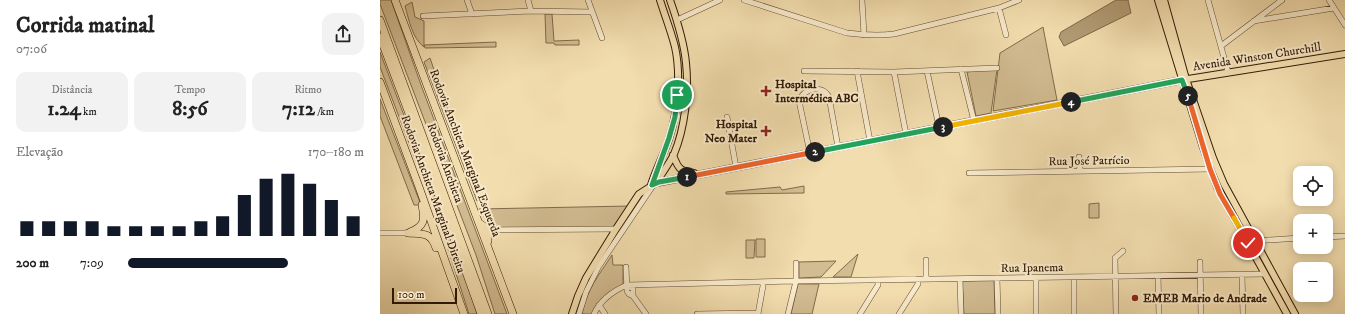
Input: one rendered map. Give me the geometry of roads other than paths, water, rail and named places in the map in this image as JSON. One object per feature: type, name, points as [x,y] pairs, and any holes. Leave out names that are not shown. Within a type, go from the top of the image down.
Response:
[{"type":"highway","name":"Rodovia Anchieta Marginal Esquerda","points":[[396,0],[513,314]]},
{"type":"highway","name":"Rodovia Anchieta","points":[[380,20],[488,314]]},
{"type":"highway","name":"Rodovia Anchieta","points":[[380,37],[413,124],[481,314]]},
{"type":"highway","name":"Rodovia Anchieta Marginal Direita","points":[[380,82],[464,314]]},
{"type":"highway","points":[[408,233],[419,228],[423,221],[424,211],[419,187]]},
{"type":"highway","points":[[479,222],[490,230],[488,235],[489,249]]},
{"type":"highway","points":[[408,233],[424,234],[432,238],[445,270],[455,286]]},
{"type":"main road","points":[[653,185],[675,117],[677,95],[677,65],[675,47],[660,0]]},
{"type":"main road","points":[[572,314],[586,278],[616,229],[639,194],[653,185],[673,155],[679,141],[684,117],[686,96],[686,63],[677,20],[670,0]]},
{"type":"main road","points":[[1158,0],[1184,80],[1210,169],[1220,194],[1287,314]]},
{"type":"main road","points":[[1164,0],[1184,80],[1224,184],[1295,314]]},
{"type":"main road","points":[[665,15],[668,21],[677,20]]},
{"type":"main road","name":"Avenida Winston Churchill","points":[[653,185],[674,179],[1184,80],[1345,54]]},
{"type":"main road","points":[[673,155],[678,167],[678,176],[674,179]]},
{"type":"main road","name":"Avenida Winston Churchill","points":[[678,167],[686,172],[701,174]]},
{"type":"street","points":[[467,0],[472,14]]},
{"type":"street","points":[[528,0],[531,12]]},
{"type":"street","points":[[588,0],[602,38]]},
{"type":"street","points":[[677,20],[720,0]]},
{"type":"street","points":[[744,0],[847,32],[883,36],[999,8],[1019,0]]},
{"type":"street","points":[[862,0],[864,35]]},
{"type":"street","points":[[1215,0],[1208,2],[1228,72]]},
{"type":"street","points":[[1221,46],[1282,0]]},
{"type":"street","points":[[1329,0],[1345,25]]},
{"type":"street","points":[[999,8],[1006,35]]},
{"type":"street","points":[[1254,22],[1334,8]]},
{"type":"street","points":[[423,16],[531,12],[592,12]]},
{"type":"street","points":[[804,72],[894,72],[997,68]]},
{"type":"street","points":[[961,69],[974,121]]},
{"type":"street","points":[[857,71],[870,141]]},
{"type":"street","points":[[927,71],[939,127]]},
{"type":"street","points":[[894,72],[906,134]]},
{"type":"street","points":[[810,153],[799,101],[800,96],[812,89],[820,89],[825,91],[829,97],[838,147]]},
{"type":"street","points":[[727,117],[736,167]]},
{"type":"street","points":[[1079,157],[1080,171]]},
{"type":"street","name":"Rua José Patrício","points":[[969,173],[1210,169]]},
{"type":"street","points":[[579,314],[586,292],[599,266],[653,185]]},
{"type":"street","points":[[490,230],[616,229]]},
{"type":"street","points":[[380,233],[408,233]]},
{"type":"street","points":[[1333,237],[1345,236]]},
{"type":"street","points":[[1248,243],[1255,240],[1293,238]]},
{"type":"street","points":[[1116,314],[1114,276],[1115,258],[1123,251]]},
{"type":"street","points":[[926,260],[926,279]]},
{"type":"street","points":[[1200,262],[1201,314]]},
{"type":"street","points":[[788,314],[798,281],[796,263]]},
{"type":"street","points":[[626,267],[627,285],[633,290],[633,296],[646,314]]},
{"type":"street","points":[[1242,274],[1243,314]]},
{"type":"street","name":"Rua Ipanema","points":[[627,285],[1265,274]]},
{"type":"street","points":[[1158,276],[1159,314]]},
{"type":"street","points":[[1074,277],[1074,314]]},
{"type":"street","points":[[997,278],[998,314]]},
{"type":"street","points":[[1036,278],[1036,314]]},
{"type":"street","points":[[960,279],[961,314]]},
{"type":"street","points":[[860,314],[878,285],[878,280]]},
{"type":"street","points":[[899,314],[918,284],[918,280]]},
{"type":"street","points":[[697,314],[758,314],[763,286],[762,282]]},
{"type":"street","points":[[594,314],[607,298],[627,285]]},
{"type":"street","points":[[599,306],[605,314]]},
{"type":"place","name":"Hospital Intermédica ABC","points":[[766,91]]},
{"type":"place","name":"Hospital Neo Mater","points":[[766,131]]},
{"type":"place","name":"EMEB Mario de Andrade","points":[[1135,298]]}]
